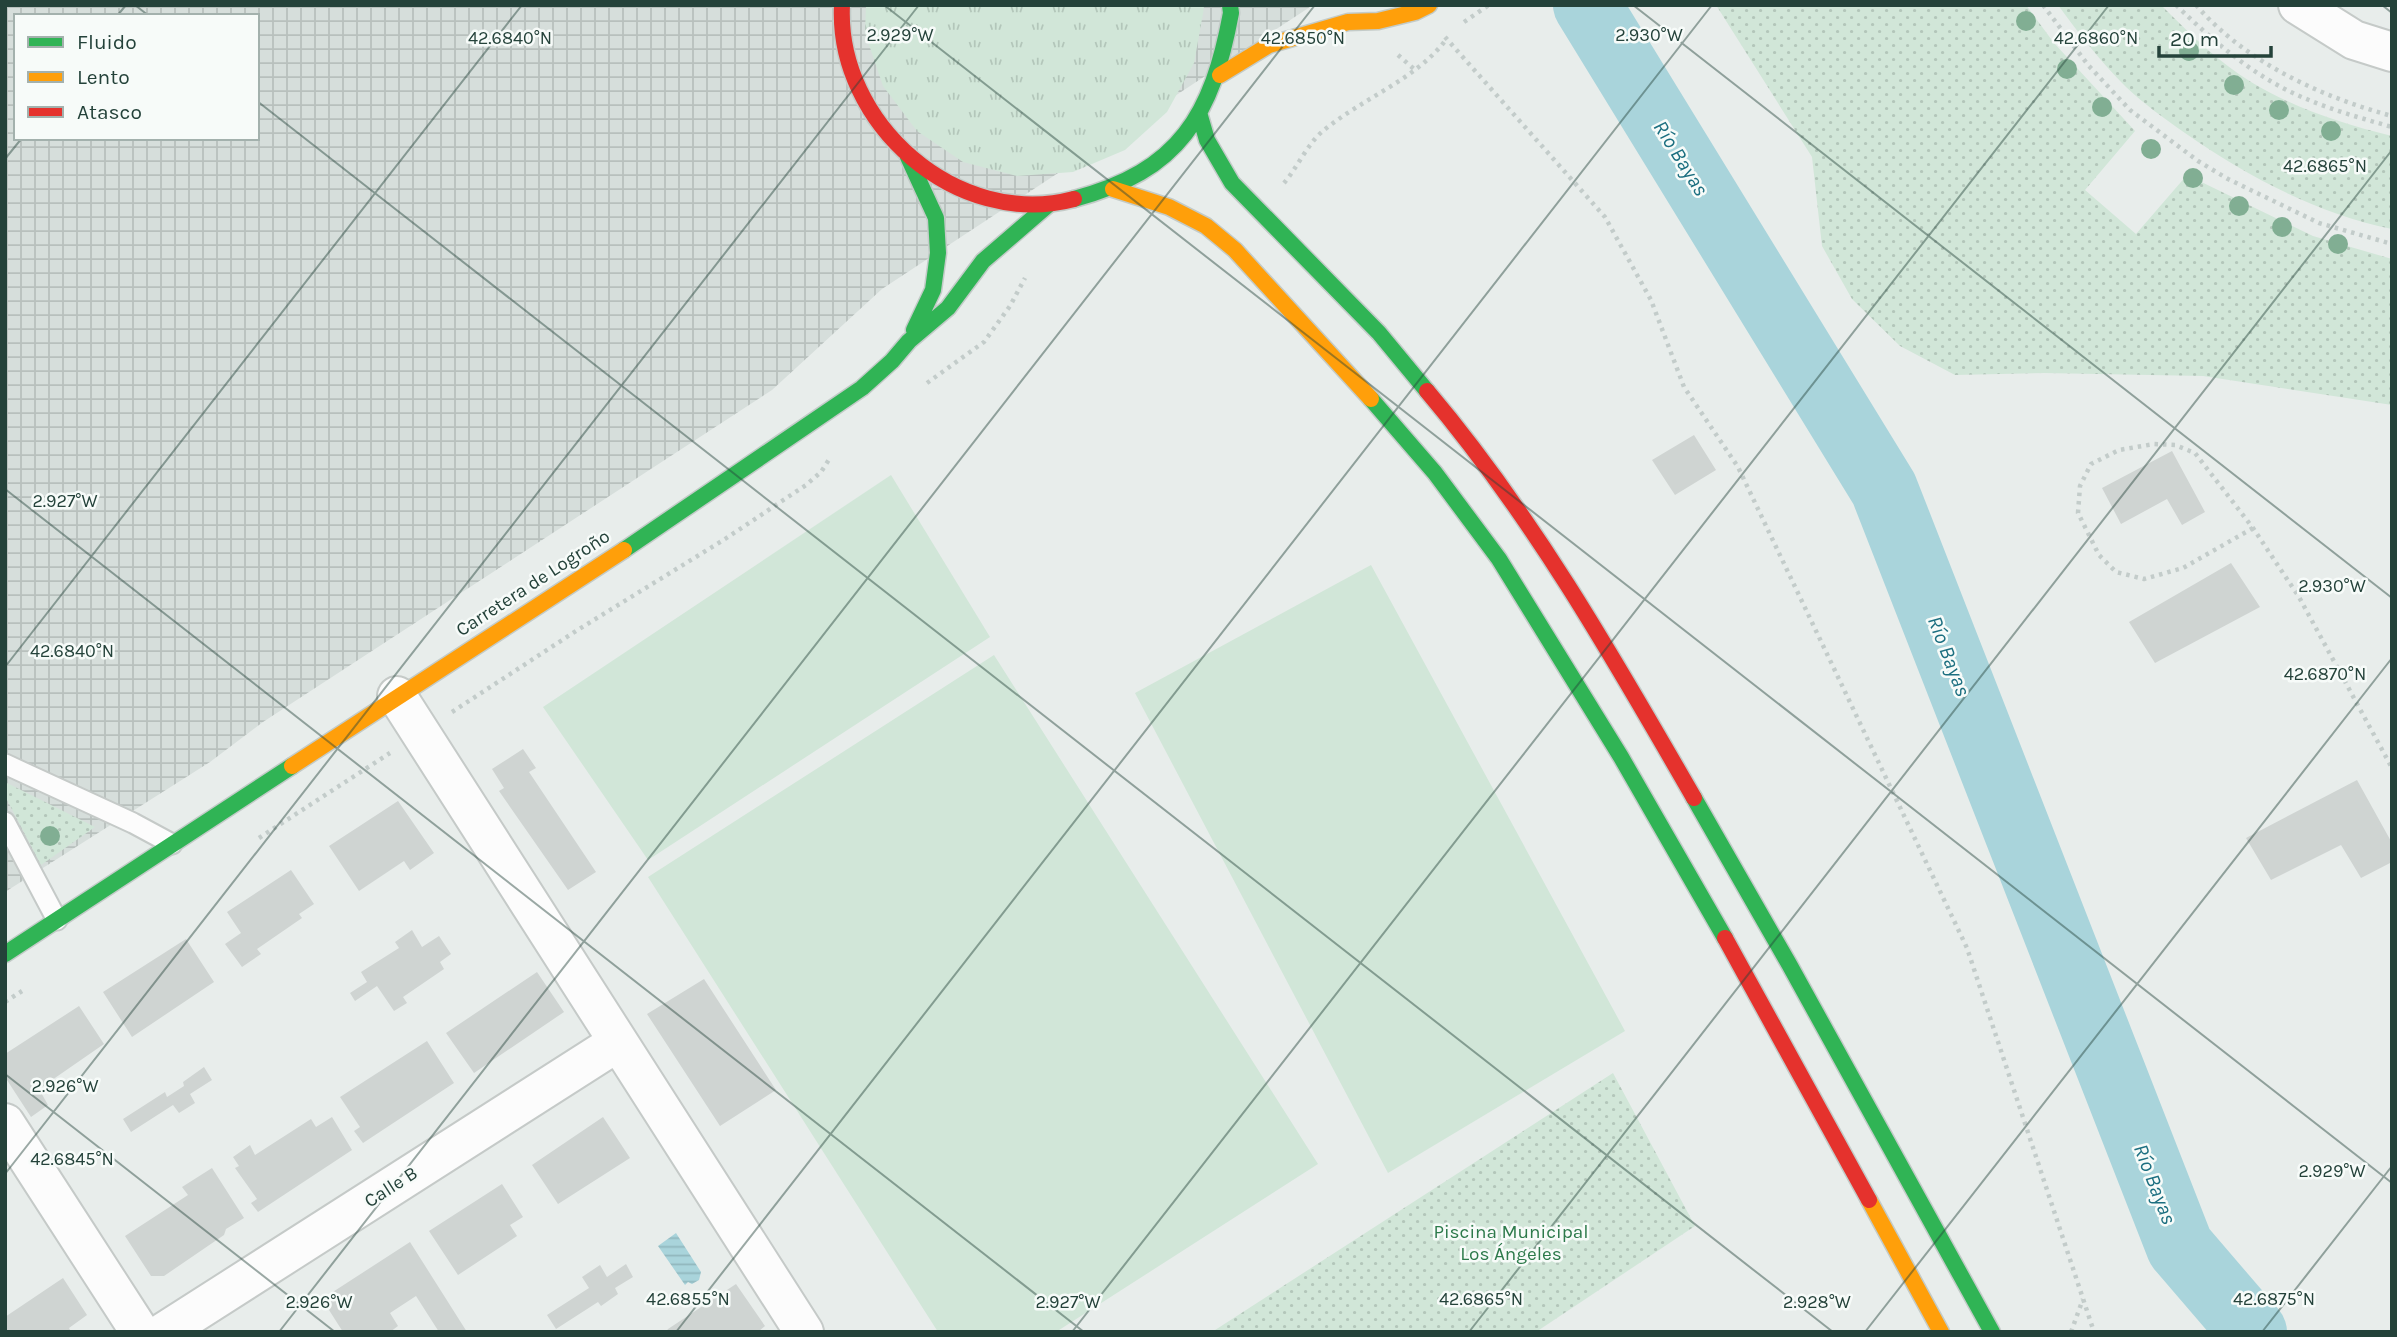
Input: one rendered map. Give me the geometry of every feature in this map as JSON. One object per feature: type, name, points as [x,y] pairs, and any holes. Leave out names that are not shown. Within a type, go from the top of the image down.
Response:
[{"type":"street","points":[[842,5],[850,66],[872,116],[908,157],[950,186],[997,201],[1048,205],[1081,200],[1113,189],[1162,159],[1199,116],[1220,75],[1231,13],[1230,5]]},
{"type":"street","points":[[2298,5],[2354,40],[2392,52]]},
{"type":"street","points":[[1220,75],[1269,45],[1348,22],[1378,21],[1422,8]]},
{"type":"street","points":[[1326,14],[1348,22]]},
{"type":"street","points":[[1199,116],[1208,140],[1232,183],[1387,342],[1457,426],[1540,541],[1640,704],[1789,964],[1992,1332]]},
{"type":"street","points":[[908,157],[936,218],[938,253],[933,290],[909,341]]},
{"type":"street","points":[[1113,189],[1169,207],[1206,226],[1235,250],[1396,427],[1480,531],[1621,757],[1705,902],[1941,1332]]},
{"type":"street","name":"Carretera de Logroño","points":[[5,954],[700,500],[852,396],[948,308],[983,261],[1048,205]]},
{"type":"street","points":[[397,696],[804,1332]]},
{"type":"street","name":"Calle B","points":[[163,1332],[618,1042]]},
{"type":"street","points":[[5,1123],[140,1332]]},
{"type":"lane","points":[[5,764],[133,822],[172,844]]},
{"type":"lane","points":[[5,822],[57,920]]},
{"type":"lane","points":[[5,929],[24,941]]},
{"type":"path","points":[[1456,27],[1489,5]]},
{"type":"path","points":[[2043,5],[2088,65],[2130,110],[2198,160],[2228,179],[2319,223],[2392,244]]},
{"type":"path","points":[[2176,5],[2204,33],[2249,68],[2306,99],[2392,127]]},
{"type":"path","points":[[2196,5],[2242,46],[2293,79],[2341,100],[2392,116]]},
{"type":"path","points":[[1422,8],[1605,217],[1651,300],[1685,387],[1738,467],[1967,948],[2094,1332]]},
{"type":"path","points":[[1277,192],[1292,175],[1319,133],[1435,54],[1447,39]]},
{"type":"path","points":[[1387,52],[1397,55],[1414,69]]},
{"type":"path","points":[[2253,528],[2183,568],[2144,579],[2116,572],[2099,555],[2078,513],[2080,486],[2091,464],[2119,450],[2154,444],[2175,445],[2195,453],[2253,528],[2299,597],[2392,768]]},
{"type":"path","points":[[2071,1332],[2083,1298]]},
{"type":"shaded area","points":[[5,5],[1313,5],[882,289],[772,390],[263,722],[210,762],[5,892]]},
{"type":"green space","points":[[866,5],[1203,5],[1204,8],[1194,63],[1167,112],[1125,150],[1073,172],[1017,176],[963,162],[917,131],[883,86],[865,33]]},
{"type":"green space","points":[[1716,5],[2026,5],[2054,43],[2135,131],[2085,190],[2136,234],[2187,175],[2313,236],[2392,259],[2392,405],[2203,376],[2044,373],[1955,375],[1900,346],[1852,299],[1822,246],[1812,157]]},
{"type":"green space","points":[[2058,5],[2161,5],[2215,56],[2251,82],[2284,100],[2319,114],[2392,136],[2392,229],[2336,213],[2284,192],[2209,149],[2162,117],[2126,87],[2090,48]]},
{"type":"green space","points":[[891,475],[990,637],[648,860],[543,707]]},
{"type":"green space","points":[[1371,565],[1625,1031],[1388,1173],[1135,693]]},
{"type":"green space","points":[[994,655],[1318,1164],[1056,1332],[938,1332],[648,877]]},
{"type":"green space","points":[[5,782],[95,827],[41,865],[5,796]]},
{"type":"green space","name":"Piscina Municipal Los Ángeles","points":[[1613,1073],[1695,1226],[1536,1332],[1212,1332]]},
{"type":"water","points":[[676,1233],[701,1272],[699,1280],[692,1284],[688,1282],[685,1285],[658,1246]]},
{"type":"building","points":[[1694,435],[1716,470],[1675,495],[1652,460]]},
{"type":"building","points":[[2172,451],[2205,512],[2182,525],[2167,499],[2121,524],[2102,488]]},
{"type":"building","points":[[2231,563],[2260,607],[2155,663],[2129,622]]},
{"type":"building","points":[[523,749],[536,768],[529,772],[596,872],[568,890],[499,791],[504,788],[492,769]]},
{"type":"building","points":[[2357,780],[2392,843],[2392,862],[2361,878],[2341,845],[2271,880],[2246,838]]},
{"type":"building","points":[[398,801],[434,853],[410,870],[404,861],[359,891],[329,846]]},
{"type":"building","points":[[291,870],[314,904],[299,914],[302,918],[257,949],[261,954],[242,967],[225,944],[241,933],[227,912]]},
{"type":"building","points":[[412,930],[422,947],[439,936],[451,954],[440,962],[444,969],[403,997],[407,1003],[394,1011],[377,986],[355,1001],[350,993],[367,982],[361,972],[399,948],[395,942]]},
{"type":"building","points":[[186,939],[214,982],[132,1037],[103,992]]},
{"type":"building","points":[[537,972],[564,1012],[474,1073],[446,1033]]},
{"type":"building","points":[[704,979],[776,1090],[720,1126],[647,1014]]},
{"type":"building","points":[[79,1006],[104,1044],[39,1089],[48,1105],[31,1117],[5,1077],[5,1054]]},
{"type":"building","points":[[427,1041],[454,1083],[363,1143],[354,1131],[360,1127],[340,1097]]},
{"type":"building","points":[[204,1067],[212,1080],[190,1094],[195,1103],[179,1113],[173,1105],[131,1132],[123,1119],[165,1092],[167,1097],[184,1086],[183,1082]]},
{"type":"building","points":[[332,1117],[352,1150],[258,1212],[251,1203],[257,1199],[235,1168],[239,1166],[233,1157],[250,1145],[255,1155],[311,1119],[316,1127]]},
{"type":"building","points":[[603,1117],[630,1158],[558,1204],[532,1165]]},
{"type":"building","points":[[212,1168],[244,1218],[164,1276],[151,1276],[125,1236],[188,1195],[182,1187]]},
{"type":"building","points":[[502,1184],[523,1217],[510,1225],[517,1236],[458,1275],[429,1231]]},
{"type":"building","points":[[410,1242],[467,1332],[439,1332],[416,1296],[390,1313],[398,1326],[390,1332],[343,1332],[322,1299]]},
{"type":"building","points":[[626,1264],[633,1277],[615,1288],[618,1294],[601,1306],[598,1302],[556,1329],[547,1315],[589,1288],[582,1277],[600,1265],[607,1277]]},
{"type":"building","points":[[63,1278],[87,1315],[69,1328],[71,1332],[5,1332],[5,1317]]},
{"type":"building","points":[[736,1284],[765,1326],[758,1332],[666,1332],[668,1329]]},
{"type":"waterway","name":"Río Bayas","points":[[1587,5],[1884,489],[2180,1247],[2253,1332]]},
{"type":"traffic: fast","points":[[1074,199],[1110,187],[1141,172],[1165,155],[1185,134],[1201,109],[1213,81],[1223,49],[1231,13],[1230,5]]},
{"type":"traffic: fast","points":[[1200,116],[1207,140],[1232,183],[1379,333],[1427,391]]},
{"type":"traffic: fast","points":[[908,157],[936,218],[938,253],[933,290],[914,330]]},
{"type":"traffic: fast","points":[[624,550],[862,388],[892,361],[909,341],[948,308],[983,261],[1048,205]]},
{"type":"traffic: fast","points":[[1371,399],[1435,473],[1499,559],[1621,757],[1725,938]]},
{"type":"traffic: fast","points":[[5,954],[292,766]]},
{"type":"traffic: fast","points":[[1694,798],[1992,1332]]},
{"type":"traffic: slow","points":[[1220,75],[1269,45],[1348,22],[1378,21],[1415,12],[1429,5]]},
{"type":"traffic: slow","points":[[1113,189],[1169,207],[1206,226],[1235,250],[1371,399]]},
{"type":"traffic: slow","points":[[292,766],[624,550]]},
{"type":"traffic: slow","points":[[1869,1200],[1941,1332]]},
{"type":"traffic: jam","points":[[842,5],[845,48],[859,89],[882,126],[912,158],[948,182],[988,198],[1030,204],[1074,199]]},
{"type":"traffic: jam","points":[[1427,391],[1502,487],[1570,588],[1694,798]]},
{"type":"traffic: jam","points":[[1725,938],[1869,1200]]}]
